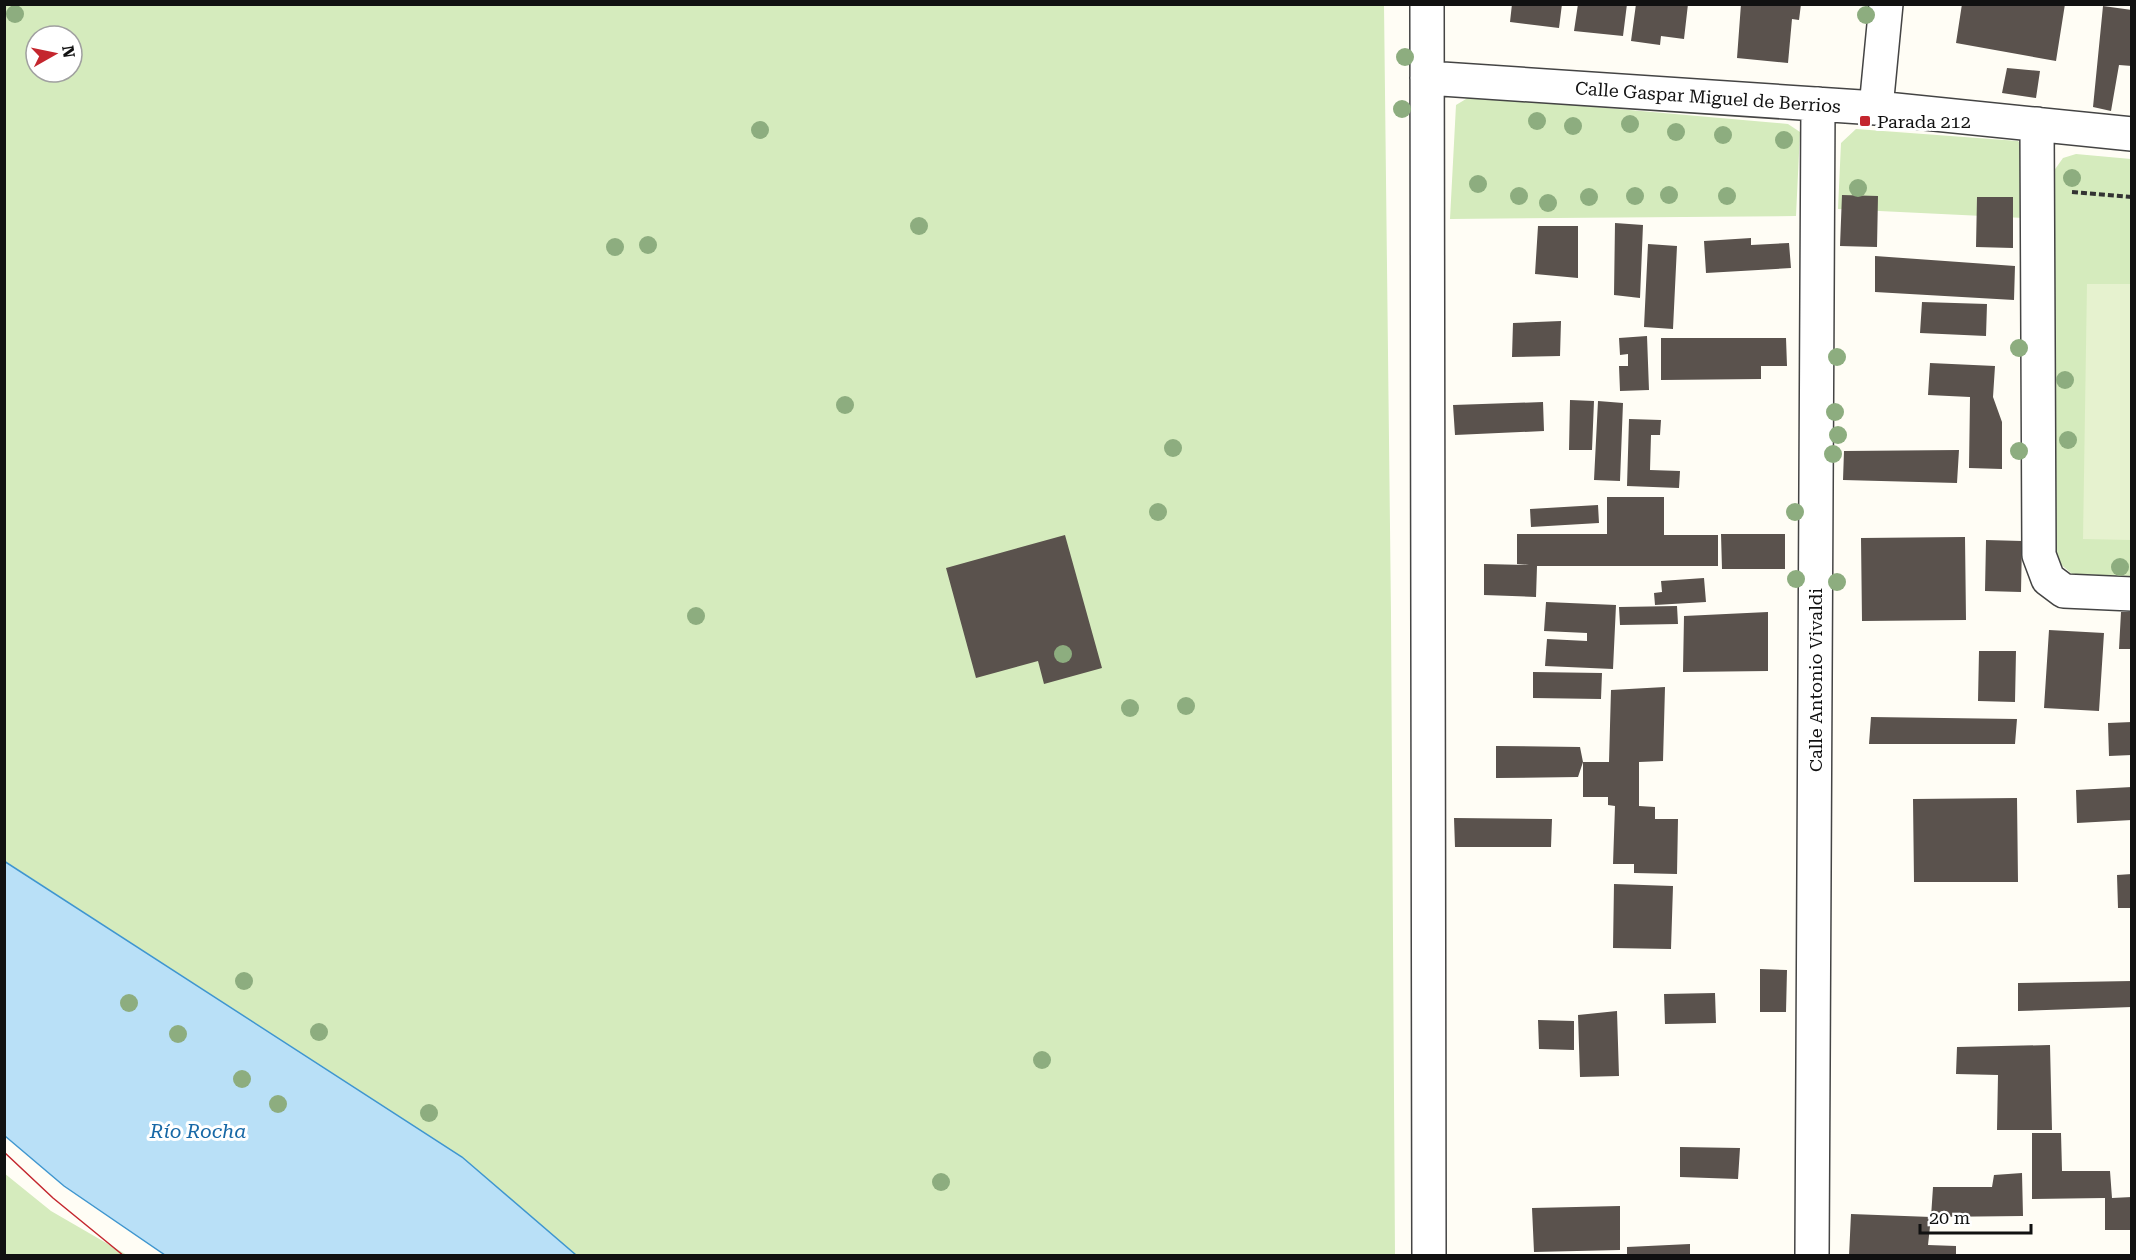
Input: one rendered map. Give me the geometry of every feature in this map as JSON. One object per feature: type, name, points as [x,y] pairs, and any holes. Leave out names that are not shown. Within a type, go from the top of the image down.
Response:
[{"type":"street","points":[[1427,4],[1429,1256]]},
{"type":"street","points":[[1876,108],[1886,4]]},
{"type":"street","name":"Calle Gaspar Miguel de Berrios","points":[[1427,78],[1876,108],[2132,134]]},
{"type":"street","name":"Calle Antonio Vivaldi","points":[[1812,1256],[1818,104]]},
{"type":"street","points":[[2037,124],[2039,555],[2048,579],[2064,591],[2132,594]]},
{"type":"path","points":[[2037,188],[2132,197]]},
{"type":"green space","points":[[4,5],[1384,5],[1395,1255],[576,1255],[462,1157],[5,861]]},
{"type":"green space","points":[[1471,96],[1788,124],[1800,132],[1796,216],[1450,219],[1456,105]]},
{"type":"green space","points":[[1856,129],[2018,141],[2026,151],[2024,218],[1838,209],[1841,143]]},
{"type":"green space","points":[[2076,154],[2131,159],[2131,576],[2072,574],[2058,562],[2055,544],[2048,179],[2063,158]]},
{"type":"green space","points":[[2087,284],[2131,284],[2131,540],[2083,539]]},
{"type":"green space","points":[[4,1173],[51,1211],[127,1255],[5,1255]]},
{"type":"water","name":"Río Rocha","points":[[4,861],[462,1157],[576,1255],[165,1255],[64,1186],[5,1136]]},
{"type":"building","points":[[1512,4],[1562,4],[1559,28],[1510,22]]},
{"type":"building","points":[[1578,4],[1627,4],[1623,36],[1574,31]]},
{"type":"building","points":[[1636,4],[1688,4],[1684,39],[1661,36],[1660,45],[1631,41]]},
{"type":"building","points":[[1741,4],[1801,4],[1799,20],[1792,19],[1788,63],[1737,58]]},
{"type":"building","points":[[1962,4],[2065,4],[2056,61],[1956,43]]},
{"type":"building","points":[[2103,6],[2132,10],[2132,66],[2119,65],[2111,111],[2093,107]]},
{"type":"building","points":[[2007,68],[2040,71],[2036,98],[2002,93]]},
{"type":"building","points":[[1842,195],[1878,196],[1877,247],[1840,246]]},
{"type":"building","points":[[1977,197],[2013,197],[2013,248],[1976,247]]},
{"type":"building","points":[[1615,223],[1643,225],[1640,298],[1614,295]]},
{"type":"building","points":[[1538,226],[1578,226],[1578,278],[1535,274]]},
{"type":"building","points":[[1751,238],[1751,245],[1789,243],[1791,268],[1706,273],[1704,241]]},
{"type":"building","points":[[1648,244],[1677,246],[1673,329],[1644,327]]},
{"type":"building","points":[[1875,256],[2015,266],[2014,300],[1875,292]]},
{"type":"building","points":[[1922,302],[1987,304],[1986,336],[1920,333]]},
{"type":"building","points":[[1561,321],[1560,356],[1512,357],[1513,323]]},
{"type":"building","points":[[1647,336],[1649,390],[1620,391],[1619,366],[1628,366],[1628,354],[1620,355],[1619,338]]},
{"type":"building","points":[[1661,338],[1786,338],[1787,366],[1761,366],[1761,379],[1661,380]]},
{"type":"building","points":[[1930,363],[1995,366],[1993,397],[2002,422],[2002,469],[1969,468],[1970,397],[1928,395]]},
{"type":"building","points":[[1570,400],[1594,401],[1592,450],[1569,450]]},
{"type":"building","points":[[1598,401],[1623,403],[1620,481],[1594,480]]},
{"type":"building","points":[[1543,402],[1544,431],[1455,435],[1453,405]]},
{"type":"building","points":[[1629,419],[1661,420],[1660,435],[1651,435],[1650,470],[1680,471],[1679,488],[1627,486]]},
{"type":"building","points":[[1959,450],[1957,483],[1843,480],[1844,451]]},
{"type":"building","points":[[1607,497],[1664,497],[1664,535],[1718,535],[1718,566],[1537,566],[1536,597],[1484,595],[1484,564],[1529,565],[1517,564],[1517,534],[1607,534]]},
{"type":"building","points":[[1598,505],[1599,523],[1531,527],[1530,509]]},
{"type":"building","points":[[1721,534],[1785,534],[1785,569],[1722,569]]},
{"type":"building","points":[[1065,535],[1102,668],[1044,684],[1038,661],[976,678],[946,568]]},
{"type":"building","points":[[1965,537],[1966,620],[1862,621],[1861,538]]},
{"type":"building","points":[[1986,540],[2022,541],[2021,592],[1985,591]]},
{"type":"building","points":[[1704,578],[1706,602],[1655,605],[1654,593],[1662,592],[1661,581]]},
{"type":"building","points":[[1546,602],[1616,605],[1613,669],[1545,666],[1547,639],[1587,641],[1587,633],[1544,631]]},
{"type":"building","points":[[1677,606],[1678,624],[1620,625],[1619,607]]},
{"type":"building","points":[[1768,612],[1768,671],[1683,672],[1684,616]]},
{"type":"building","points":[[2121,612],[2132,612],[2132,649],[2119,649]]},
{"type":"building","points":[[2049,630],[2104,633],[2099,711],[2044,708]]},
{"type":"building","points":[[1979,651],[2016,651],[2015,702],[1978,701]]},
{"type":"building","points":[[1533,672],[1602,673],[1601,699],[1533,698]]},
{"type":"building","points":[[1665,687],[1663,761],[1639,762],[1639,806],[1655,807],[1655,819],[1678,819],[1677,874],[1634,873],[1634,864],[1613,864],[1615,806],[1608,805],[1608,797],[1583,797],[1583,762],[1609,762],[1611,690]]},
{"type":"building","points":[[1871,717],[2017,719],[2015,744],[1869,744]]},
{"type":"building","points":[[2132,722],[2132,755],[2109,756],[2108,723]]},
{"type":"building","points":[[1496,746],[1580,747],[1583,762],[1578,777],[1496,778]]},
{"type":"building","points":[[2132,787],[2132,820],[2077,823],[2076,790]]},
{"type":"building","points":[[2017,798],[2018,882],[1914,882],[1913,799]]},
{"type":"building","points":[[1454,818],[1552,819],[1551,847],[1455,847]]},
{"type":"building","points":[[2132,874],[2132,908],[2118,908],[2117,875]]},
{"type":"building","points":[[1614,884],[1673,886],[1671,949],[1613,948]]},
{"type":"building","points":[[1760,969],[1787,970],[1786,1012],[1760,1012]]},
{"type":"building","points":[[2132,981],[2132,1007],[2018,1011],[2018,983]]},
{"type":"building","points":[[1715,993],[1716,1023],[1665,1024],[1664,994]]},
{"type":"building","points":[[1617,1011],[1619,1076],[1580,1077],[1578,1015]]},
{"type":"building","points":[[1538,1020],[1574,1021],[1574,1050],[1539,1049]]},
{"type":"building","points":[[2050,1045],[2052,1130],[1997,1130],[1998,1075],[1956,1074],[1957,1047]]},
{"type":"building","points":[[2032,1133],[2061,1133],[2062,1171],[2110,1171],[2112,1198],[2132,1197],[2132,1230],[2105,1230],[2105,1198],[2032,1199]]},
{"type":"building","points":[[1680,1147],[1740,1148],[1738,1179],[1680,1177]]},
{"type":"building","points":[[2022,1173],[2023,1216],[1931,1217],[1933,1187],[1992,1187],[1994,1175]]},
{"type":"building","points":[[1620,1206],[1620,1250],[1534,1252],[1532,1208]]},
{"type":"building","points":[[1851,1214],[1931,1217],[1928,1245],[1956,1246],[1956,1256],[1849,1256]]},
{"type":"building","points":[[1690,1244],[1690,1256],[1627,1256],[1627,1247]]},
{"type":"tram line","points":[[4,1152],[53,1198],[124,1256]]},
{"type":"place","name":"Parada 212","points":[[1865,121]]}]
